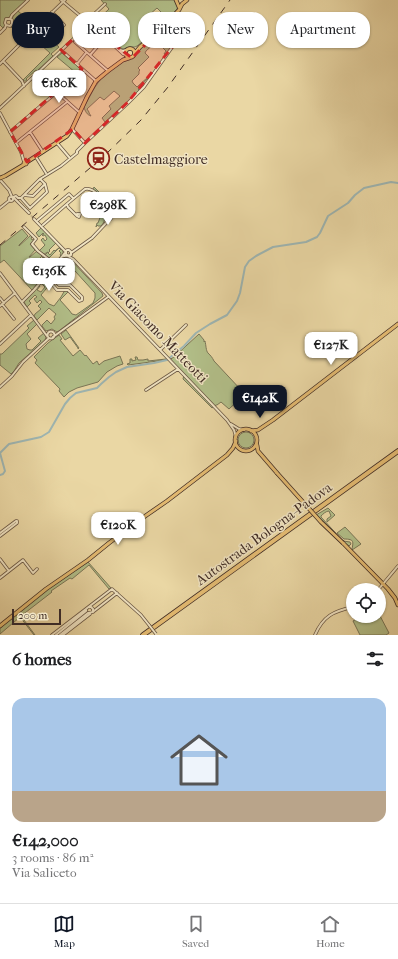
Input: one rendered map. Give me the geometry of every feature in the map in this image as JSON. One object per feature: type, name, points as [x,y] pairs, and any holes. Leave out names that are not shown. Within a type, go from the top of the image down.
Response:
[{"type":"highway","name":"Autostrada Bologna-Padova","points":[[143,635],[398,452]]},
{"type":"highway","name":"Autostrada Bologna-Padova","points":[[147,635],[398,452]]},
{"type":"main road","points":[[177,12],[182,2]]},
{"type":"main road","points":[[127,56],[126,50],[138,48]]},
{"type":"main road","points":[[127,56],[133,57],[139,48]]},
{"type":"main road","points":[[133,49],[135,53]]},
{"type":"main road","points":[[0,180],[67,136],[96,81],[127,56]]},
{"type":"main road","points":[[256,438],[260,431],[273,420],[398,324]]},
{"type":"main road","points":[[242,450],[237,446],[236,441],[236,437],[240,432],[244,430],[258,430],[273,420]]},
{"type":"main road","points":[[250,431],[255,435],[257,443],[256,447],[263,458],[321,522],[383,583]]},
{"type":"main road","points":[[227,455],[233,448],[236,441]]},
{"type":"main road","points":[[248,451],[254,448],[257,443]]},
{"type":"main road","points":[[0,626],[46,589],[88,560],[109,542],[158,508],[227,455],[237,450],[242,450],[255,452],[263,458]]},
{"type":"main road","points":[[386,586],[398,605]]},
{"type":"street","points":[[0,33],[6,25],[5,20],[8,18],[10,19],[13,14],[28,0]]},
{"type":"street","points":[[52,12],[63,1],[76,12]]},
{"type":"street","points":[[96,12],[105,4]]},
{"type":"street","points":[[6,25],[10,26],[12,24],[12,20],[10,19]]},
{"type":"street","points":[[0,108],[28,83],[72,39]]},
{"type":"street","points":[[0,64],[16,48]]},
{"type":"street","points":[[82,48],[108,71]]},
{"type":"street","points":[[90,55],[96,48]]},
{"type":"street","points":[[117,48],[127,56]]},
{"type":"street","points":[[118,48],[122,51],[126,50]]},
{"type":"street","points":[[21,198],[40,179],[61,166],[77,153],[144,87],[172,48]]},
{"type":"street","points":[[61,50],[96,81]]},
{"type":"street","points":[[77,64],[87,52]]},
{"type":"street","points":[[3,61],[22,81],[24,86]]},
{"type":"street","points":[[10,132],[82,69]]},
{"type":"street","points":[[22,81],[28,83]]},
{"type":"street","points":[[49,85],[80,113]]},
{"type":"street","points":[[16,143],[67,102]]},
{"type":"street","points":[[0,113],[25,163]]},
{"type":"street","points":[[72,129],[86,143]]},
{"type":"street","points":[[30,132],[43,152]]},
{"type":"street","points":[[56,143],[69,157]]},
{"type":"street","points":[[36,157],[46,173]]},
{"type":"street","points":[[0,208],[16,196],[21,198],[30,208],[47,192],[45,184],[40,179]]},
{"type":"street","points":[[0,180],[9,190],[12,198],[29,213]]},
{"type":"street","points":[[24,195],[33,196],[45,184]]},
{"type":"street","points":[[43,225],[72,198],[85,189],[89,188],[100,197],[112,217],[92,238],[71,253],[67,253]]},
{"type":"street","points":[[36,192],[41,198]]},
{"type":"street","points":[[38,220],[69,194],[72,198]]},
{"type":"street","points":[[67,204],[71,210],[77,216],[80,215],[71,210]]},
{"type":"street","points":[[104,225],[107,216],[107,208]]},
{"type":"street","points":[[107,216],[110,214]]},
{"type":"street","points":[[107,216],[110,219]]},
{"type":"street","name":"Via Giacomo Matteotti","points":[[34,219],[227,420],[236,427],[244,430]]},
{"type":"street","points":[[24,227],[36,239],[32,244],[38,251],[56,265]]},
{"type":"street","points":[[22,302],[63,256],[76,249]]},
{"type":"street","name":"Via Giacomo Matteotti","points":[[67,253],[71,253],[74,259]]},
{"type":"street","points":[[0,273],[51,338],[108,295]]},
{"type":"street","points":[[47,275],[58,285],[68,284],[71,286],[82,297],[82,300],[79,300],[68,290],[61,289],[47,275]]},
{"type":"street","points":[[61,285],[61,289]]},
{"type":"street","points":[[68,290],[71,286]]},
{"type":"street","points":[[2,304],[15,294]]},
{"type":"street","points":[[0,298],[2,304],[14,319]]},
{"type":"street","points":[[0,344],[31,314]]},
{"type":"street","points":[[160,350],[186,325]]},
{"type":"street","points":[[0,387],[46,340],[51,331],[54,333],[59,333]]},
{"type":"street","points":[[53,337],[54,333]]},
{"type":"street","points":[[146,390],[178,369]]},
{"type":"street","name":"Via Giacomo Matteotti","points":[[227,420],[234,430],[236,437]]},
{"type":"street","points":[[0,533],[17,521],[0,536]]},
{"type":"street","points":[[0,559],[9,571]]},
{"type":"street","points":[[0,578],[23,560],[33,573],[37,569]]},
{"type":"street","points":[[0,568],[4,564]]},
{"type":"street","points":[[385,583],[398,566]]},
{"type":"street","points":[[52,635],[112,588],[141,615],[156,635]]},
{"type":"street","points":[[62,635],[117,593]]},
{"type":"street","points":[[89,607],[91,606],[93,608],[93,612]]},
{"type":"street","points":[[62,635],[87,612],[86,610],[89,607]]},
{"type":"street","points":[[315,635],[319,626],[330,615],[339,610],[346,608]]},
{"type":"street","points":[[56,635],[87,612],[93,612]]},
{"type":"highlighted area","points":[[93,28],[132,58],[160,30],[173,46],[128,102],[85,143],[73,129],[27,162],[10,132],[82,69],[61,50],[84,29]]},
{"type":"green space","points":[[0,0],[26,0],[14,12],[12,12],[10,18],[5,19],[5,25],[3,28],[0,25]]},
{"type":"green space","points":[[101,0],[175,0],[178,6],[174,12],[161,12],[157,8],[152,12],[138,12],[138,45],[135,47],[130,47],[130,12],[106,12],[109,9]]},
{"type":"green space","points":[[44,48],[58,48],[51,54],[53,56],[26,79],[28,81],[24,81],[23,80],[50,53]]},
{"type":"green space","points":[[141,48],[149,48],[145,53],[149,57],[138,68],[140,70],[139,74],[132,81],[137,87],[148,77],[149,79],[147,79],[127,103],[105,122],[102,118],[111,109],[109,106],[120,96],[114,91],[104,100],[100,97],[87,109],[91,116],[88,115],[84,107],[103,76],[127,59],[134,57],[136,52]]},
{"type":"green space","points":[[163,48],[171,48],[166,55],[164,54],[166,51]]},
{"type":"green space","points":[[62,53],[81,69],[76,73],[57,57]]},
{"type":"green space","points":[[94,187],[109,202],[113,211],[110,212],[103,199],[93,189]]},
{"type":"green space","points":[[117,195],[120,203],[114,210],[109,201],[114,201],[117,198],[115,196]]},
{"type":"green space","points":[[104,205],[107,211],[104,222],[101,226],[97,225],[96,227],[101,215],[102,206],[103,207]]},
{"type":"green space","points":[[41,228],[56,243],[48,253],[50,255],[54,250],[55,251],[60,247],[63,251],[61,256],[59,251],[61,249],[59,248],[49,258],[45,255],[48,252],[44,254],[39,251],[45,245],[41,240],[43,238],[45,241],[47,239],[45,235],[42,235],[44,234],[43,233],[39,237],[36,233]]},
{"type":"green space","points":[[22,229],[28,236],[19,246],[31,235],[32,240],[35,239],[30,244],[35,250],[29,257],[37,251],[42,256],[35,263],[35,265],[37,267],[40,265],[38,262],[40,260],[42,263],[44,260],[42,258],[43,257],[46,260],[40,266],[41,270],[42,269],[44,271],[51,264],[53,265],[32,290],[4,260],[0,263],[0,246]]},
{"type":"green space","points":[[65,257],[70,259],[102,293],[103,296],[59,331],[57,332],[52,329],[46,331],[42,325],[47,320],[51,324],[55,319],[54,317],[56,314],[49,308],[37,320],[34,316],[41,309],[38,306],[42,302],[40,300],[37,303],[34,299],[37,297],[35,295],[29,301],[31,303],[27,307],[24,302],[39,286],[37,290],[41,292],[45,287],[41,284],[47,277],[51,283],[41,295],[49,304],[54,306],[65,290],[69,291],[60,300],[72,314],[76,315],[93,303],[95,298],[95,293],[75,271],[70,276],[66,272],[69,265],[62,260]]},
{"type":"green space","points":[[34,320],[37,324],[27,334],[31,339],[26,344],[27,349],[32,350],[41,341],[38,338],[44,333],[46,337],[45,340],[19,363],[11,374],[0,365],[0,354],[2,354],[29,328],[27,326]]},
{"type":"green space","points":[[66,330],[79,348],[78,349],[70,337],[65,340],[61,334]]},
{"type":"green space","points":[[199,334],[204,342],[205,341],[207,352],[242,391],[240,393],[243,396],[229,409],[221,402],[212,408],[183,379],[184,375],[169,360]]},
{"type":"green space","points":[[59,335],[62,339],[60,340],[73,356],[80,350],[93,364],[97,361],[99,365],[104,361],[120,356],[123,364],[107,372],[98,382],[77,388],[69,392],[64,397],[59,391],[60,389],[35,363],[37,360],[34,357],[48,343]]},
{"type":"green space","points":[[135,357],[137,357],[138,360],[148,359],[148,361],[166,359],[127,364],[130,363],[130,359],[132,359],[132,361],[136,360]]},
{"type":"green space","points":[[243,432],[249,432],[254,437],[252,446],[249,448],[243,448],[238,443],[238,437]]},
{"type":"green space","points":[[328,508],[335,515],[327,522],[327,519],[331,516],[329,511],[321,517],[343,541],[350,542],[351,544],[349,546],[346,544],[316,515]]},
{"type":"green space","points":[[345,527],[361,544],[352,550],[352,540],[344,539],[337,533]]},
{"type":"green space","points":[[88,562],[111,588],[109,589],[89,565],[72,579],[70,578],[51,591],[52,592],[21,616],[35,635],[20,617],[0,634],[0,628],[45,591]]},
{"type":"green space","points":[[354,623],[384,623],[389,633],[386,635],[360,635]]},
{"type":"waterway","points":[[0,475],[5,471],[0,453],[9,444],[41,437],[49,432],[65,404],[76,393],[97,388],[116,372],[127,367],[167,360],[184,346],[196,333],[227,315],[237,301],[245,267],[249,261],[273,247],[306,242],[317,237],[328,216],[348,203],[364,188],[391,182],[398,183]]},
{"type":"tunnel","points":[[29,213],[34,219]]},
{"type":"railway","points":[[0,245],[104,156],[141,120],[168,87],[230,0]]},
{"type":"place","name":"Castelmaggiore","points":[[99,159]]}]
